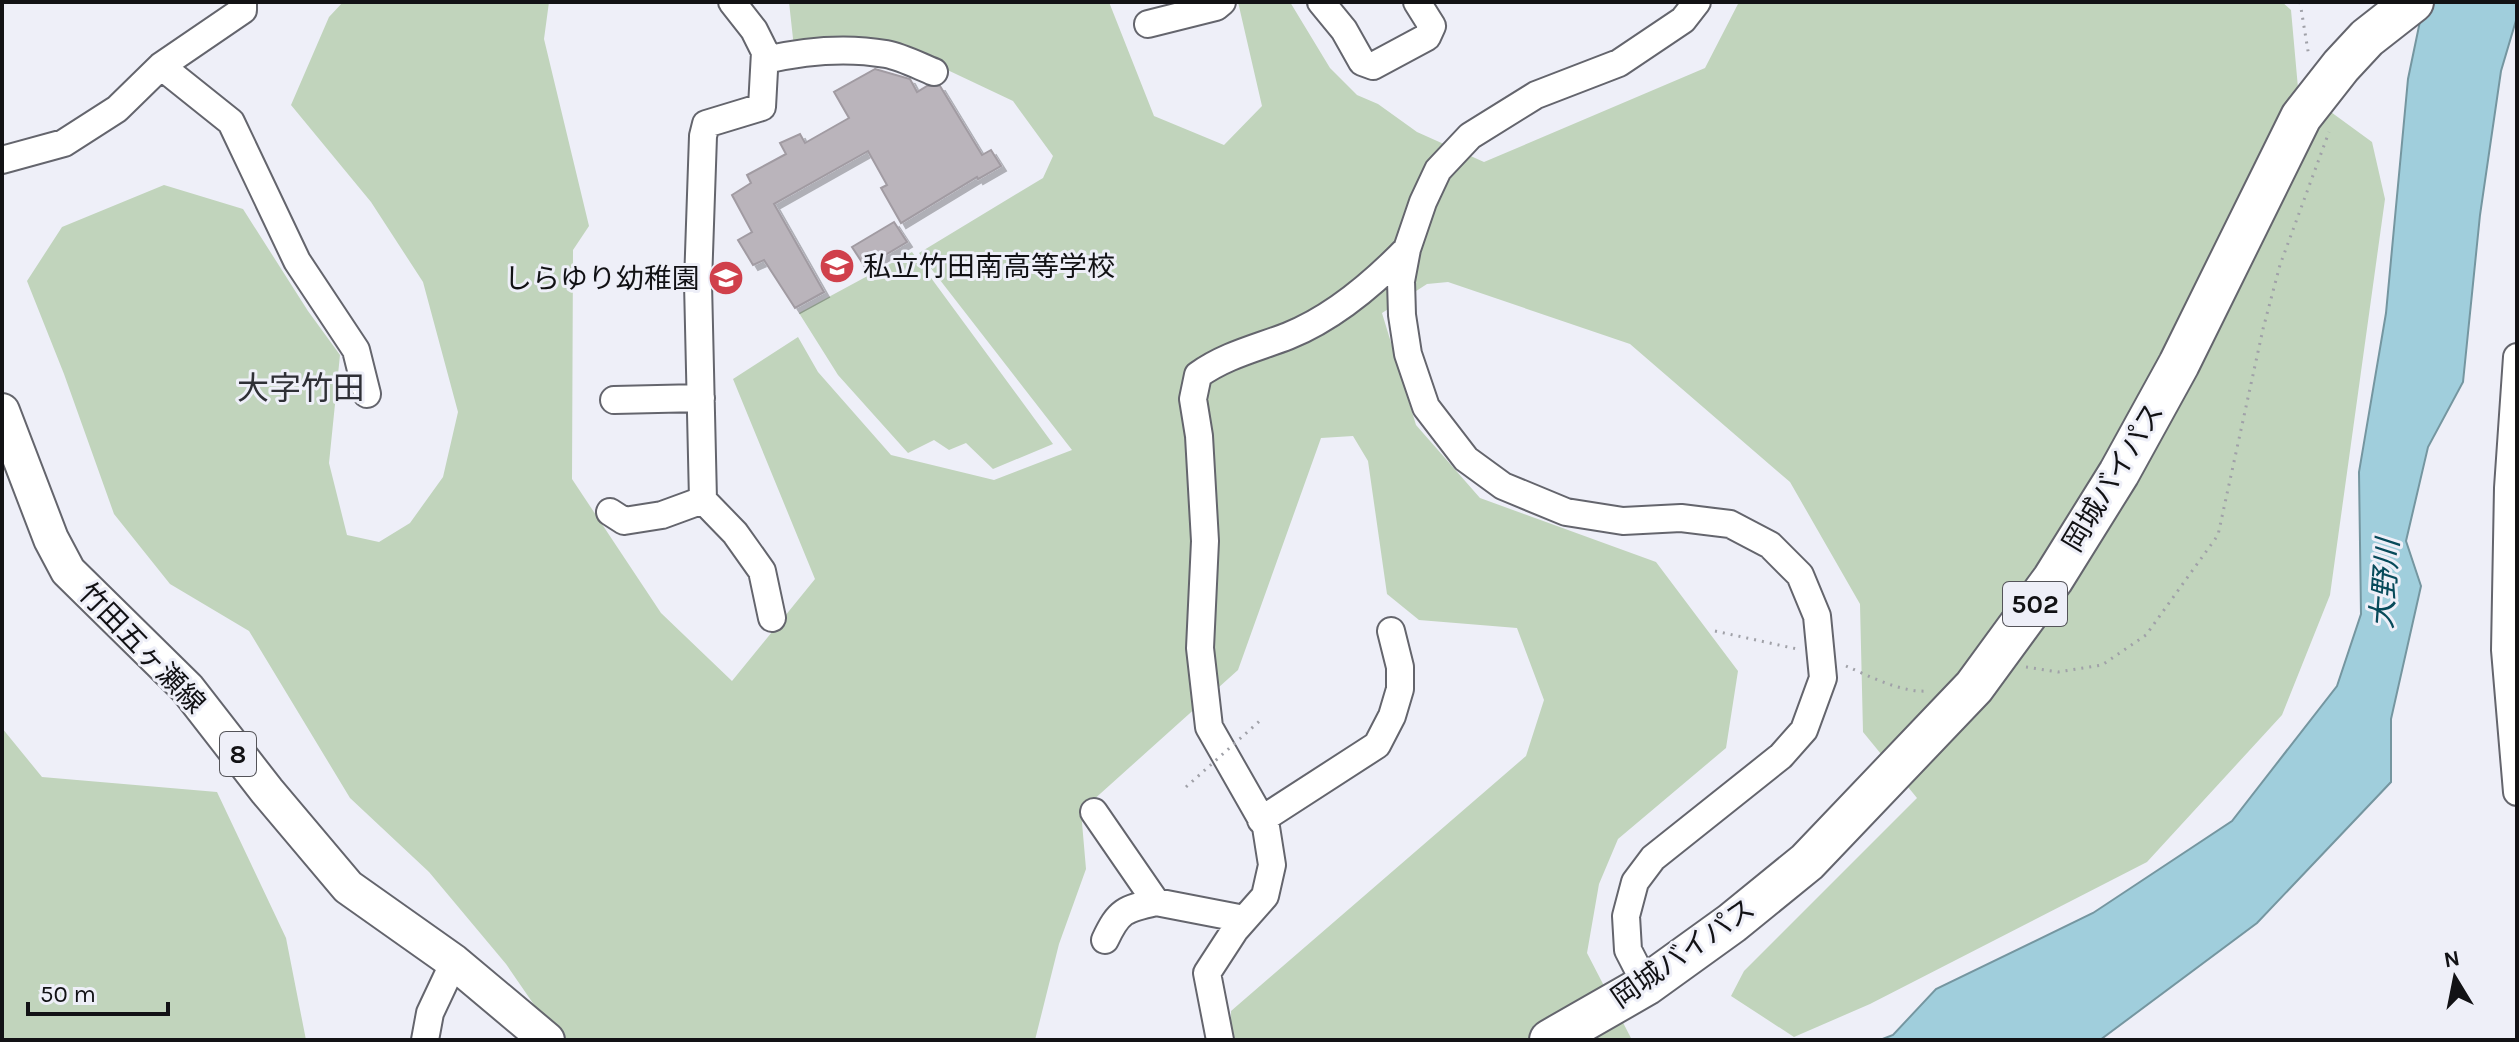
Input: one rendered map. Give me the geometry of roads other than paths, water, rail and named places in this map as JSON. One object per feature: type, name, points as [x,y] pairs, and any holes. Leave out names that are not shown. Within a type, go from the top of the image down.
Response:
[{"type":"highway","name":"岡城バイパス","points":[[1550,1040],[1646,985],[1732,923],[1807,862],[1974,687],[2053,579],[2119,473],[2179,364],[2301,117],[2367,38],[2413,2]]},
{"type":"main road","name":"竹田五ヶ瀬線","points":[[2,411],[51,539],[68,571],[187,688],[267,791],[348,887],[454,962],[547,1040]]},
{"type":"street","points":[[2,160],[64,143],[117,109],[161,66],[243,10],[243,2]]},
{"type":"street","points":[[732,2],[754,30],[765,52],[765,60],[762,107],[706,124],[703,136],[698,283],[703,500],[735,533],[762,571],[772,618]]},
{"type":"street","points":[[1148,24],[1216,7],[1222,2]]},
{"type":"street","points":[[1321,2],[1344,30],[1362,62],[1373,66],[1427,37],[1432,26],[1417,2]]},
{"type":"street","points":[[1646,985],[1628,950],[1626,916],[1635,882],[1653,858],[1781,756],[1804,730],[1823,678],[1817,616],[1800,575],[1770,545],[1730,524],[1681,518],[1623,521],[1566,512],[1503,486],[1466,459],[1426,407],[1408,354],[1401,281],[1407,249],[1438,170],[1470,136],[1536,95],[1619,63],[1683,20],[1697,2]]},
{"type":"street","points":[[765,60],[800,52],[853,51],[888,55],[934,72]]},
{"type":"street","points":[[161,66],[231,122],[297,261],[356,350],[367,394]]},
{"type":"street","points":[[1220,1040],[1207,973],[1244,919],[1265,896],[1272,865],[1266,827],[1209,727],[1200,648],[1205,541],[1199,436],[1193,399],[1198,375],[1218,361],[1291,334],[1361,294],[1407,249]]},
{"type":"street","points":[[2517,357],[2508,488],[2505,650],[2517,792]]},
{"type":"street","points":[[614,400],[701,398]]},
{"type":"street","points":[[610,512],[624,521],[662,515],[703,500]]},
{"type":"street","points":[[1261,820],[1377,745],[1392,716],[1400,689],[1400,667],[1391,631]]},
{"type":"street","points":[[1094,812],[1156,902]]},
{"type":"street","points":[[1105,940],[1116,916],[1129,908],[1156,902],[1244,919]]},
{"type":"street","points":[[425,1040],[430,1013],[454,962]]},
{"type":"water","name":"大野川","points":[[2424,2],[2517,2],[2517,17],[2501,71],[2480,215],[2463,382],[2428,447],[2406,541],[2421,586],[2391,719],[2391,782],[2257,923],[2100,1040],[1880,1040],[1893,1035],[1936,989],[2093,913],[2232,821],[2337,686],[2361,614],[2359,472],[2386,313],[2408,79]]},
{"type":"place","name":"私立竹田南高等学校","points":[[837,266]]},
{"type":"place","name":"しらゆり幼稚園","points":[[726,278]]},
{"type":"district","name":"大字竹田","points":[[301,388]]}]
